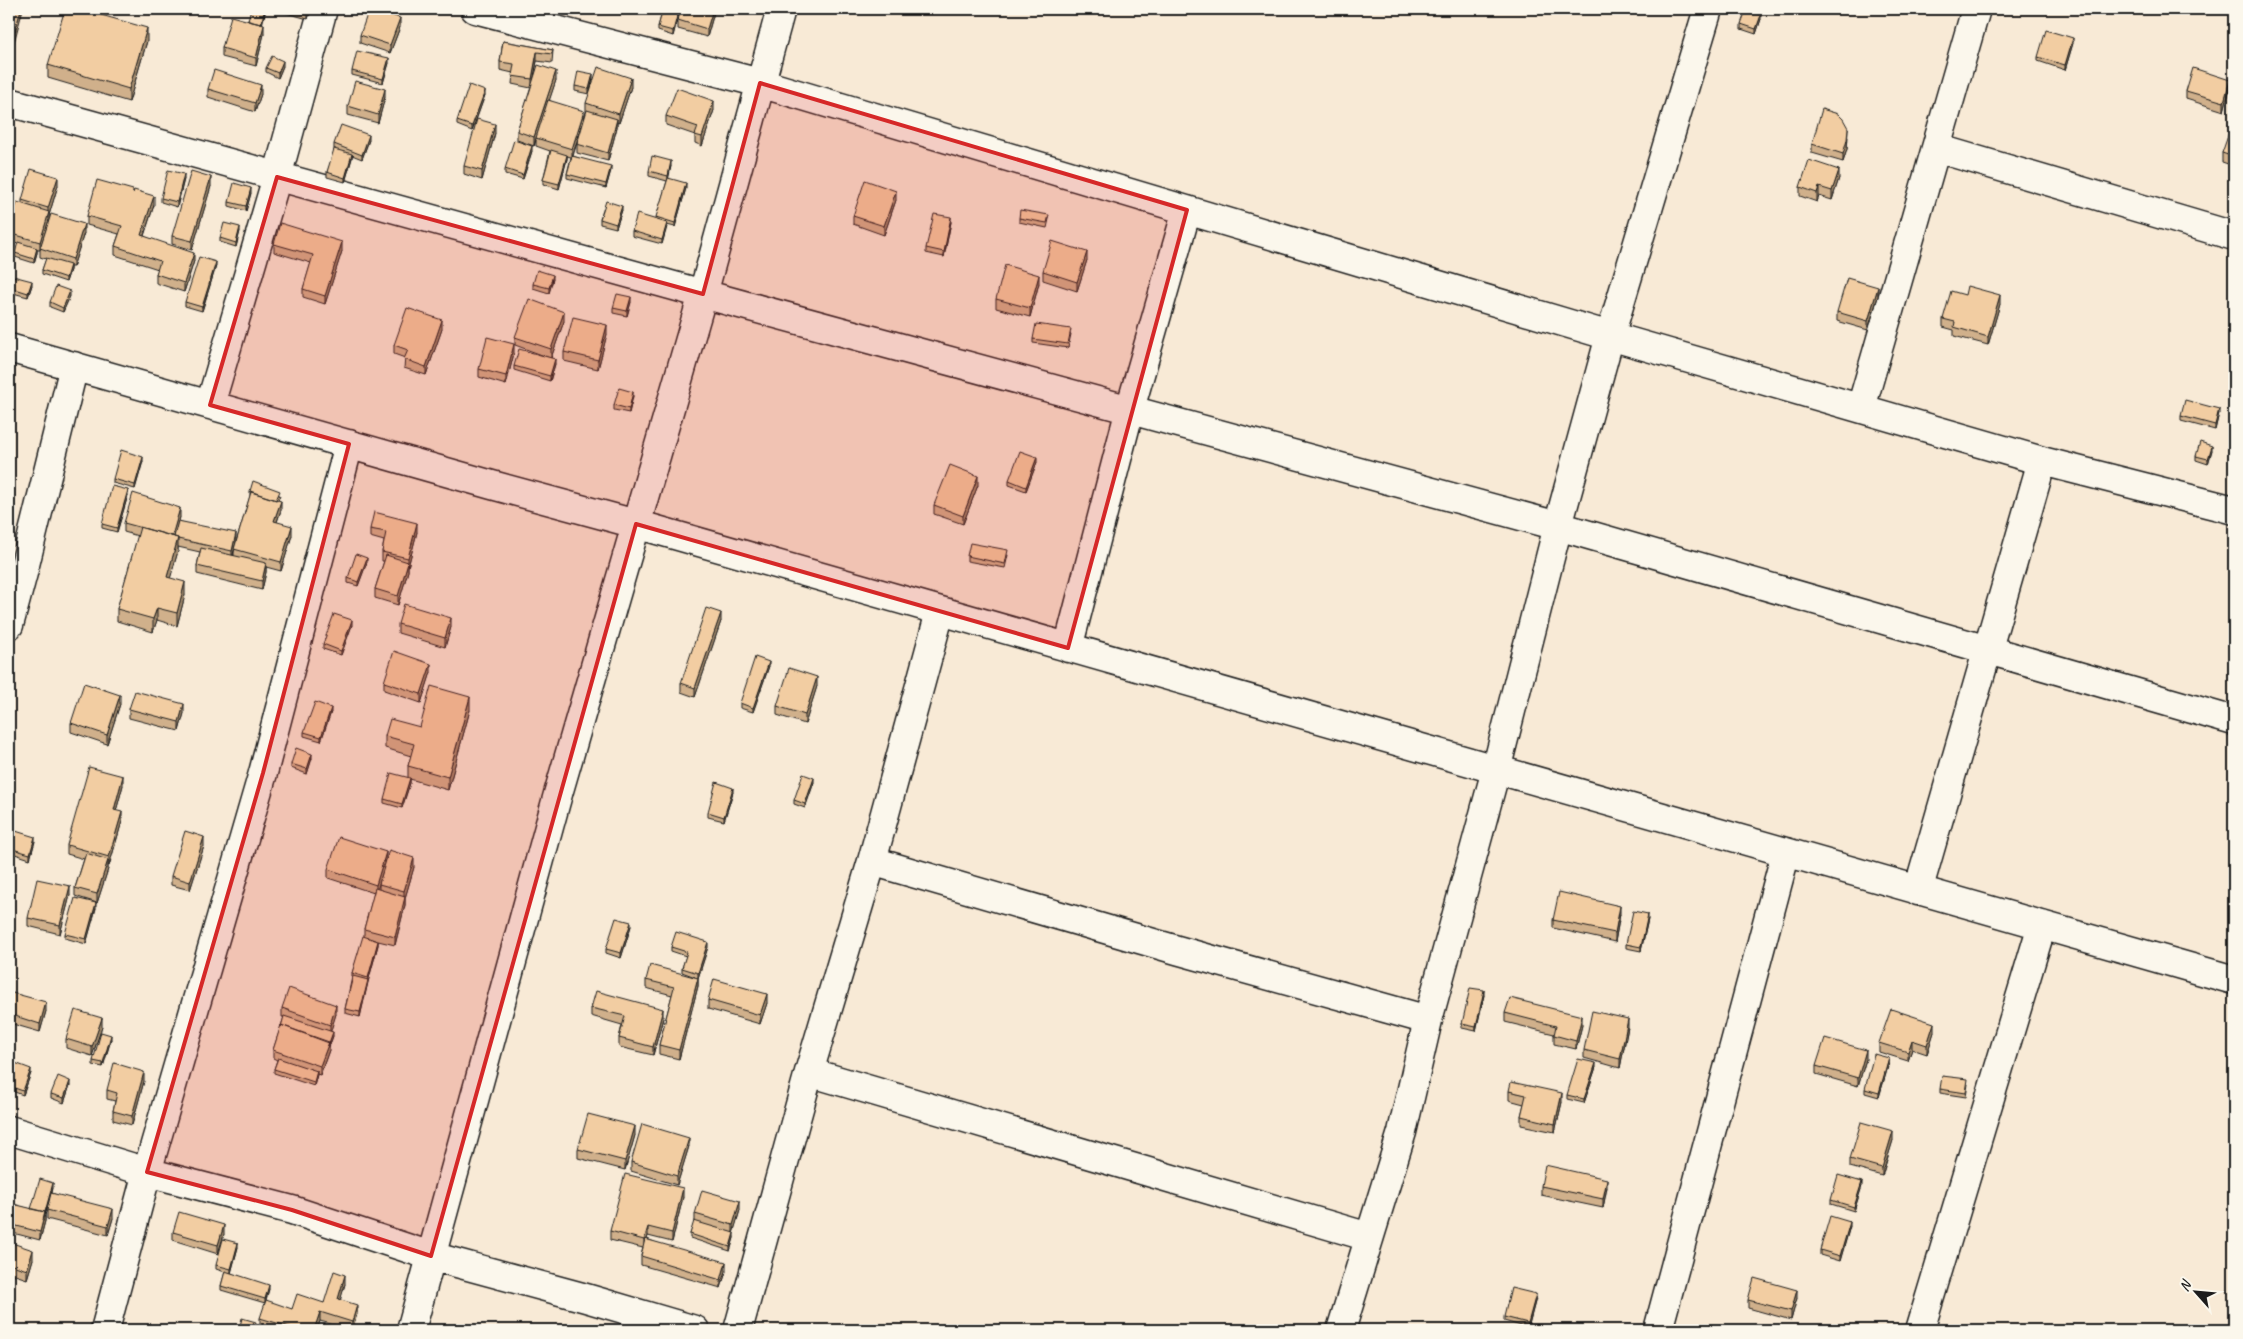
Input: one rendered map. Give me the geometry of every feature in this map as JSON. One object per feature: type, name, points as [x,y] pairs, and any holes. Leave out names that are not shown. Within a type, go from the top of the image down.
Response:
[{"type":"street","points":[[210,405],[277,177],[323,9]]},
{"type":"street","points":[[475,9],[503,12],[760,84],[1610,336],[2042,461],[2234,510]]},
{"type":"street","points":[[411,1330],[558,794],[703,294],[780,9]]},
{"type":"street","points":[[1341,1330],[1402,1132],[1428,1020],[1610,336],[1708,9]]},
{"type":"street","points":[[1861,408],[1976,9]]},
{"type":"street","points":[[9,102],[703,294],[1558,526],[2234,721]]},
{"type":"street","points":[[1936,148],[2234,236]]},
{"type":"street","points":[[1068,648],[1130,409],[1187,210]]},
{"type":"street","points":[[9,348],[636,524],[2234,980]]},
{"type":"street","points":[[9,625],[24,573],[74,366]]},
{"type":"street","points":[[105,1330],[147,1172],[263,773],[349,444]]},
{"type":"street","points":[[1918,890],[2042,461]]},
{"type":"street","points":[[738,1330],[809,1072],[872,860],[940,612]]},
{"type":"street","points":[[1658,1330],[1786,852]]},
{"type":"street","points":[[872,860],[1177,950],[1428,1020]]},
{"type":"street","points":[[1920,1330],[2042,925]]},
{"type":"street","points":[[809,1072],[1370,1237]]},
{"type":"street","points":[[9,1130],[147,1172],[292,1210],[431,1256],[695,1330]]},
{"type":"highlighted area","points":[[760,83],[1187,210],[1068,648],[636,524],[431,1256],[292,1210],[147,1172],[263,773],[349,444],[210,405],[277,177],[703,294]]},
{"type":"building","points":[[9,9],[21,9],[9,52]]},
{"type":"building","points":[[65,9],[80,9],[147,28],[129,89],[48,65]]},
{"type":"building","points":[[251,9],[265,9],[261,24],[248,21]]},
{"type":"building","points":[[288,9],[310,9],[308,15]]},
{"type":"building","points":[[369,9],[400,18],[390,45],[360,35]]},
{"type":"building","points":[[663,9],[679,9],[673,31],[658,27]]},
{"type":"building","points":[[681,9],[713,9],[707,29],[678,20]]},
{"type":"building","points":[[1746,10],[1761,15],[1756,29],[1741,24]]},
{"type":"building","points":[[231,16],[264,25],[256,58],[222,48]]},
{"type":"building","points":[[2046,30],[2073,38],[2065,65],[2038,57]]},
{"type":"building","points":[[503,41],[553,50],[552,54],[537,52],[532,79],[512,76],[514,64],[500,62]]},
{"type":"building","points":[[357,51],[389,58],[383,79],[352,71]]},
{"type":"building","points":[[272,56],[283,61],[278,73],[266,68]]},
{"type":"building","points":[[538,65],[556,71],[534,137],[517,131]]},
{"type":"building","points":[[598,67],[631,78],[619,114],[586,103]]},
{"type":"building","points":[[2193,68],[2230,80],[2224,102],[2186,91]]},
{"type":"building","points":[[214,70],[261,85],[255,103],[208,89]]},
{"type":"building","points":[[578,71],[593,74],[589,89],[575,86]]},
{"type":"building","points":[[355,81],[385,89],[378,115],[348,106]]},
{"type":"building","points":[[469,85],[485,91],[472,126],[457,121]]},
{"type":"building","points":[[677,88],[714,101],[702,137],[695,135],[698,127],[666,116]]},
{"type":"building","points":[[548,100],[584,111],[572,149],[536,138]]},
{"type":"building","points":[[1822,109],[1838,114],[1848,128],[1843,154],[1812,144]]},
{"type":"building","points":[[587,110],[617,119],[608,153],[577,144]]},
{"type":"building","points":[[477,119],[495,124],[482,171],[464,166]]},
{"type":"building","points":[[341,125],[369,135],[362,155],[334,144]]},
{"type":"building","points":[[2229,133],[2234,135],[2234,157],[2222,153]]},
{"type":"building","points":[[514,140],[532,146],[523,175],[505,169]]},
{"type":"building","points":[[334,149],[352,154],[345,178],[327,172]]},
{"type":"building","points":[[551,150],[567,155],[559,184],[543,180]]},
{"type":"building","points":[[572,156],[611,166],[606,184],[567,174]]},
{"type":"building","points":[[652,156],[671,161],[668,176],[649,171]]},
{"type":"building","points":[[1809,160],[1839,170],[1832,191],[1819,187],[1817,193],[1800,187]]},
{"type":"building","points":[[31,169],[58,177],[48,208],[22,200]]},
{"type":"building","points":[[168,170],[184,174],[177,202],[161,198]]},
{"type":"building","points":[[191,171],[211,177],[192,241],[172,236]]},
{"type":"building","points":[[668,178],[686,183],[675,223],[656,217]]},
{"type":"building","points":[[97,180],[133,190],[133,193],[134,190],[154,196],[141,235],[194,253],[184,283],[156,274],[160,261],[115,246],[122,226],[87,216]]},
{"type":"building","points":[[865,180],[896,191],[884,226],[853,216]]},
{"type":"building","points":[[234,183],[251,188],[246,206],[229,202]]},
{"type":"building","points":[[606,201],[622,206],[616,224],[600,219]]},
{"type":"building","points":[[17,202],[49,212],[40,242],[9,233]]},
{"type":"building","points":[[1020,210],[1049,215],[1047,223],[1019,218]]},
{"type":"building","points":[[51,214],[84,224],[73,259],[40,248]]},
{"type":"building","points":[[637,214],[667,223],[662,240],[632,231]]},
{"type":"building","points":[[934,214],[951,217],[944,252],[926,248]]},
{"type":"building","points":[[224,223],[240,227],[236,243],[220,238]]},
{"type":"building","points":[[280,223],[342,242],[325,296],[303,289],[313,255],[274,244]]},
{"type":"building","points":[[1052,241],[1087,252],[1077,282],[1043,271]]},
{"type":"building","points":[[18,242],[37,248],[34,259],[15,253]]},
{"type":"building","points":[[199,257],[216,262],[202,307],[185,302]]},
{"type":"building","points":[[46,258],[70,265],[66,278],[42,270]]},
{"type":"building","points":[[1005,265],[1039,275],[1030,308],[996,299]]},
{"type":"building","points":[[537,270],[553,275],[549,288],[533,284]]},
{"type":"building","points":[[13,276],[32,281],[28,293],[9,287]]},
{"type":"building","points":[[1847,278],[1878,287],[1868,321],[1837,312]]},
{"type":"building","points":[[56,286],[70,291],[63,308],[50,302]]},
{"type":"building","points":[[1967,286],[2000,295],[1988,337],[1954,327],[1955,322],[1943,319],[1951,291],[1965,295]]},
{"type":"building","points":[[617,294],[631,297],[627,311],[613,308]]},
{"type":"building","points":[[529,299],[564,312],[551,349],[515,337]]},
{"type":"building","points":[[407,308],[442,320],[426,367],[404,359],[408,350],[394,345]]},
{"type":"building","points":[[573,317],[607,325],[598,360],[564,352]]},
{"type":"building","points":[[1036,324],[1071,329],[1068,344],[1033,339]]},
{"type":"building","points":[[487,337],[514,344],[506,376],[479,369]]},
{"type":"building","points":[[519,349],[555,359],[550,376],[514,366]]},
{"type":"building","points":[[619,388],[633,392],[629,409],[614,405]]},
{"type":"building","points":[[2185,400],[2219,409],[2215,425],[2181,416]]},
{"type":"building","points":[[2200,442],[2212,446],[2208,459],[2196,456]]},
{"type":"building","points":[[121,450],[143,457],[135,485],[113,479]]},
{"type":"building","points":[[1020,451],[1037,457],[1026,487],[1009,480]]},
{"type":"building","points":[[950,465],[978,476],[963,516],[934,505]]},
{"type":"building","points":[[253,481],[280,491],[276,500],[250,491]]},
{"type":"building","points":[[112,486],[128,490],[117,528],[102,524]]},
{"type":"building","points":[[251,492],[281,501],[274,521],[292,526],[281,562],[234,549]]},
{"type":"building","points":[[133,493],[180,508],[172,536],[124,523]]},
{"type":"building","points":[[374,512],[417,523],[408,558],[382,552],[386,532],[370,529]]},
{"type":"building","points":[[178,521],[236,533],[232,551],[174,537]]},
{"type":"building","points":[[140,527],[178,538],[167,577],[185,582],[177,613],[157,608],[153,619],[117,609]]},
{"type":"building","points":[[970,543],[1008,550],[1005,564],[967,556]]},
{"type":"building","points":[[201,548],[266,563],[262,581],[197,566]]},
{"type":"building","points":[[356,554],[367,558],[358,582],[348,578]]},
{"type":"building","points":[[386,555],[408,562],[398,596],[375,589]]},
{"type":"building","points":[[404,604],[451,618],[445,638],[398,624]]},
{"type":"building","points":[[706,608],[721,613],[695,688],[681,683]]},
{"type":"building","points":[[334,614],[352,620],[341,651],[323,644]]},
{"type":"building","points":[[394,651],[431,664],[421,694],[384,682]]},
{"type":"building","points":[[755,657],[769,662],[753,708],[740,703]]},
{"type":"building","points":[[789,668],[817,677],[805,715],[777,706]]},
{"type":"building","points":[[84,683],[120,695],[107,735],[71,723]]},
{"type":"building","points":[[431,686],[470,697],[448,777],[408,766],[414,744],[385,736],[390,719],[420,727]]},
{"type":"building","points":[[135,691],[184,704],[179,722],[129,709]]},
{"type":"building","points":[[315,702],[331,708],[321,737],[304,732]]},
{"type":"building","points":[[296,748],[312,754],[307,769],[291,764]]},
{"type":"building","points":[[89,767],[123,776],[114,810],[122,812],[109,857],[67,845]]},
{"type":"building","points":[[391,773],[410,778],[402,804],[384,799]]},
{"type":"building","points":[[803,774],[814,778],[805,804],[794,800]]},
{"type":"building","points":[[716,782],[733,788],[724,817],[708,812]]},
{"type":"building","points":[[9,829],[35,837],[30,854],[9,848]]},
{"type":"building","points":[[185,831],[204,837],[190,882],[171,876]]},
{"type":"building","points":[[339,837],[386,852],[376,885],[328,869]]},
{"type":"building","points":[[389,850],[414,858],[404,891],[379,884]]},
{"type":"building","points":[[86,853],[108,860],[97,894],[75,888]]},
{"type":"building","points":[[37,879],[70,886],[60,925],[28,918]]},
{"type":"building","points":[[375,888],[405,897],[395,937],[364,929]]},
{"type":"building","points":[[1559,892],[1620,906],[1615,933],[1553,920]]},
{"type":"building","points":[[75,898],[96,903],[86,939],[65,934]]},
{"type":"building","points":[[1633,911],[1648,914],[1641,947],[1626,944]]},
{"type":"building","points":[[616,918],[631,922],[621,953],[606,949]]},
{"type":"building","points":[[676,932],[708,942],[698,973],[682,968],[687,952],[671,947]]},
{"type":"building","points":[[363,936],[378,941],[368,978],[352,973]]},
{"type":"building","points":[[650,965],[698,978],[679,1050],[659,1045],[674,987],[646,980]]},
{"type":"building","points":[[353,976],[368,980],[360,1012],[345,1009]]},
{"type":"building","points":[[714,979],[767,994],[760,1015],[708,1000]]},
{"type":"building","points":[[289,988],[336,1005],[330,1025],[282,1008]]},
{"type":"building","points":[[1470,988],[1484,990],[1476,1027],[1462,1024]]},
{"type":"building","points":[[596,991],[663,1009],[653,1047],[619,1038],[625,1016],[591,1008]]},
{"type":"building","points":[[9,992],[46,1002],[40,1024],[9,1014]]},
{"type":"building","points":[[1510,998],[1582,1016],[1576,1041],[1554,1035],[1556,1026],[1505,1013]]},
{"type":"building","points":[[1891,1009],[1934,1023],[1927,1045],[1912,1040],[1908,1052],[1879,1043]]},
{"type":"building","points":[[75,1010],[102,1018],[92,1047],[66,1039]]},
{"type":"building","points":[[1592,1011],[1628,1019],[1620,1059],[1584,1050]]},
{"type":"building","points":[[284,1016],[333,1032],[329,1043],[281,1025]]},
{"type":"building","points":[[281,1025],[329,1042],[320,1066],[273,1050]]},
{"type":"building","points":[[101,1032],[111,1035],[103,1063],[93,1061]]},
{"type":"building","points":[[1825,1038],[1866,1050],[1858,1078],[1816,1066]]},
{"type":"building","points":[[1874,1054],[1889,1058],[1879,1093],[1865,1089]]},
{"type":"building","points":[[278,1058],[317,1071],[314,1082],[274,1069]]},
{"type":"building","points":[[1578,1059],[1596,1063],[1584,1099],[1567,1095]]},
{"type":"building","points":[[15,1063],[31,1069],[23,1091],[9,1086]]},
{"type":"building","points":[[114,1063],[144,1072],[132,1116],[113,1111],[117,1093],[107,1090]]},
{"type":"building","points":[[58,1076],[70,1081],[64,1098],[51,1094]]},
{"type":"building","points":[[1942,1076],[1968,1079],[1966,1093],[1940,1089]]},
{"type":"building","points":[[1511,1082],[1562,1093],[1555,1124],[1521,1116],[1526,1095],[1509,1091]]},
{"type":"building","points":[[588,1114],[635,1126],[625,1161],[578,1149]]},
{"type":"building","points":[[1861,1122],[1893,1131],[1882,1168],[1850,1159]]},
{"type":"building","points":[[642,1124],[689,1138],[677,1176],[631,1162]]},
{"type":"building","points":[[1545,1165],[1607,1179],[1603,1199],[1541,1186]]},
{"type":"building","points":[[625,1174],[683,1188],[672,1233],[648,1227],[644,1240],[610,1231]]},
{"type":"building","points":[[1838,1175],[1862,1182],[1854,1207],[1831,1200]]},
{"type":"building","points":[[40,1179],[53,1183],[45,1212],[31,1209]]},
{"type":"building","points":[[702,1190],[740,1201],[733,1225],[695,1214]]},
{"type":"building","points":[[51,1193],[113,1209],[108,1226],[47,1210]]},
{"type":"building","points":[[9,1203],[45,1212],[40,1232],[9,1224]]},
{"type":"building","points":[[179,1212],[224,1225],[218,1245],[173,1232]]},
{"type":"building","points":[[1830,1216],[1850,1222],[1840,1256],[1820,1250]]},
{"type":"building","points":[[694,1221],[734,1233],[730,1247],[690,1234]]},
{"type":"building","points":[[223,1239],[238,1243],[231,1269],[216,1265]]},
{"type":"building","points":[[645,1239],[726,1262],[721,1280],[641,1256]]},
{"type":"building","points":[[9,1242],[33,1250],[27,1270],[9,1264]]},
{"type":"building","points":[[225,1271],[269,1285],[265,1299],[221,1286]]},
{"type":"building","points":[[334,1271],[345,1275],[338,1299],[357,1305],[352,1322],[320,1312],[314,1330],[300,1330],[260,1318],[266,1300],[292,1309],[297,1294],[324,1303]]},
{"type":"building","points":[[1754,1278],[1797,1290],[1791,1311],[1748,1300]]},
{"type":"building","points":[[1511,1288],[1536,1294],[1528,1323],[1504,1317]]},
{"type":"building","points":[[242,1318],[256,1322],[254,1330],[239,1330]]}]
